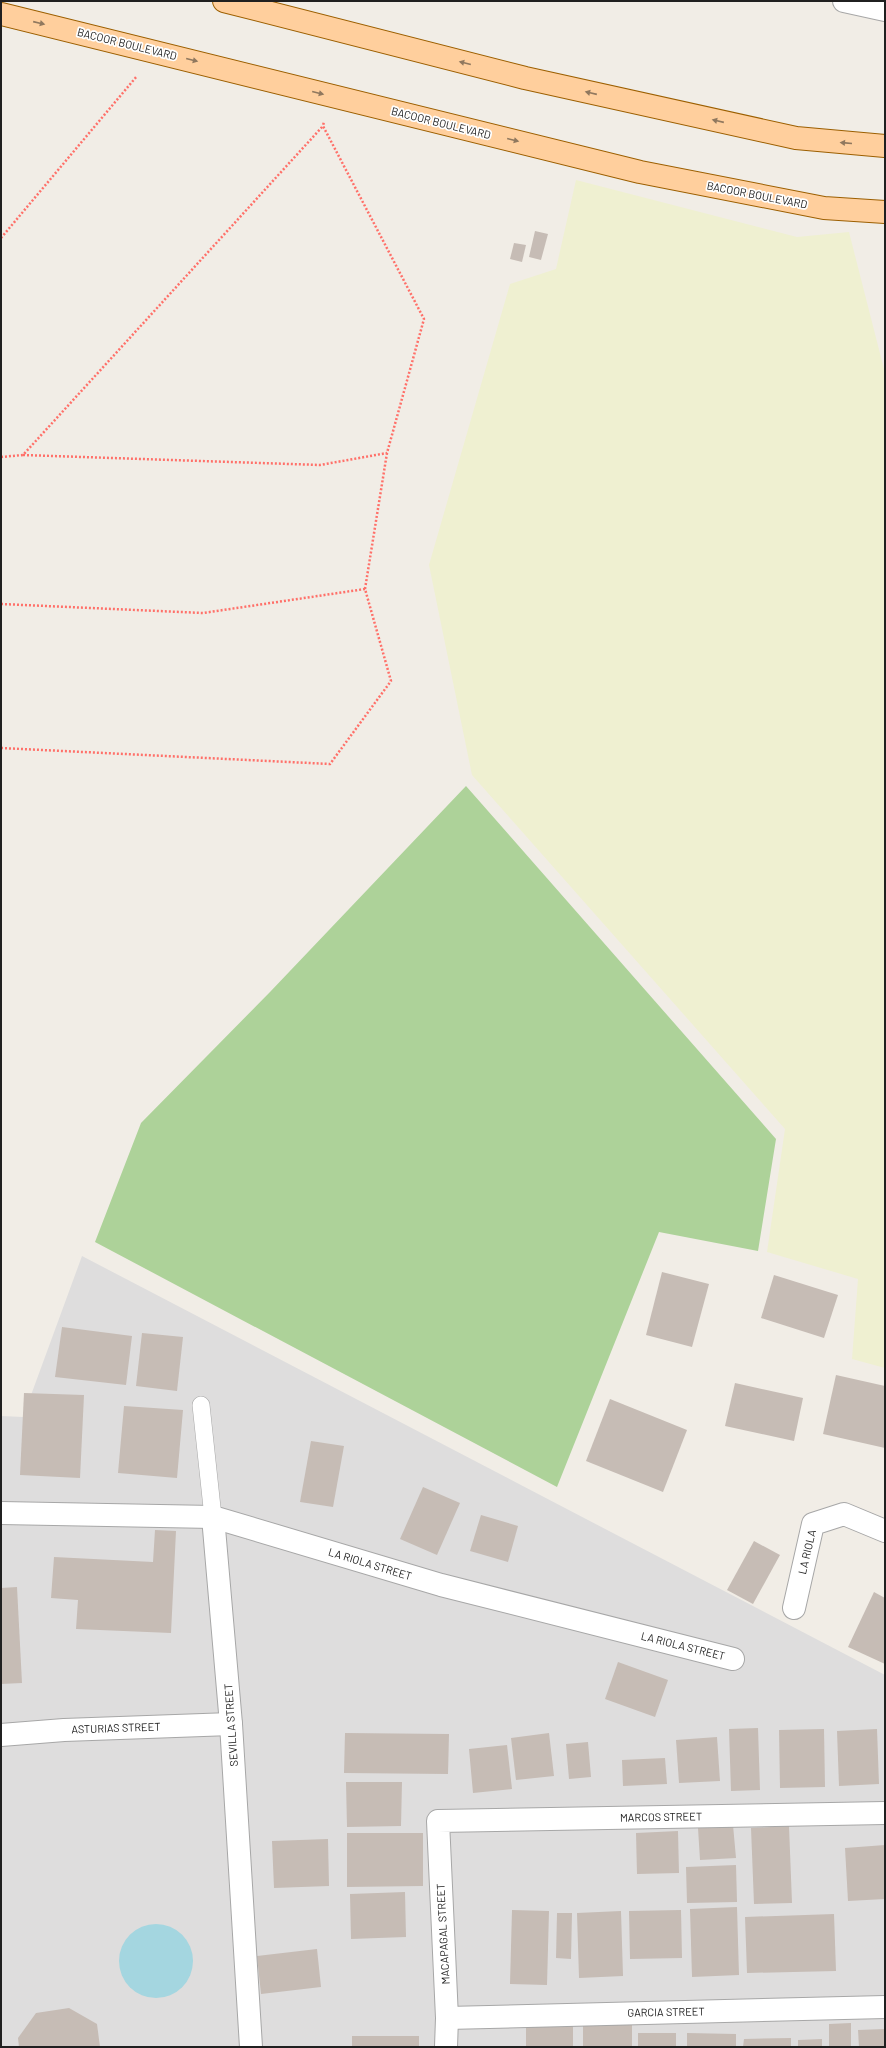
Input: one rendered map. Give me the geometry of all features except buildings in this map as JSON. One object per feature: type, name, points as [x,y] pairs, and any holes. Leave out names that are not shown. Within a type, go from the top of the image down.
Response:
[{"type":"main road","points":[[224,1],[525,78],[781,135],[796,138],[885,146]]},
{"type":"main road","name":"BACOOR BOULEVARD","points":[[1,14],[158,51],[640,172],[824,208],[885,212]]},
{"type":"street","points":[[844,1],[885,10]]},
{"type":"street","name":"LA RIOLA STREET","points":[[1,1513],[213,1517],[441,1585],[733,1659]]},
{"type":"street","name":"LA RIOLA","points":[[794,1608],[813,1524],[844,1514],[885,1531]]},
{"type":"street","name":"SEVILLA STREET","points":[[213,1517],[231,1724],[251,2047]]},
{"type":"street","name":"ASTURIAS STREET","points":[[1,1735],[64,1730],[231,1724]]},
{"type":"street","name":"MARCOS STREET","points":[[438,1821],[885,1813]]},
{"type":"street","name":"MACAPAGAL STREET","points":[[438,1821],[446,2047]]},
{"type":"street","name":"GARCIA STREET","points":[[446,2018],[885,2007]]},
{"type":"lane","name":"SEVILLA STREET","points":[[202,1405],[213,1517]]},
{"type":"path","points":[[1,238],[158,51]]},
{"type":"path","points":[[23,454],[323,126],[330,95]]},
{"type":"path","points":[[1,748],[330,764],[391,681],[365,589],[387,453],[424,319],[323,126]]},
{"type":"path","points":[[1,457],[23,454],[320,465],[387,453]]},
{"type":"path","points":[[1,604],[203,613],[365,589]]},
{"type":"shaded area","points":[[82,1256],[885,1675],[885,2047],[1,2047],[1,1416],[23,1417]]},
{"type":"green space","points":[[576,180],[797,237],[849,232],[885,373],[885,1368],[852,1359],[858,1279],[767,1252],[785,1129],[472,775],[429,565],[510,284],[556,269]]},
{"type":"green space","points":[[466,786],[776,1139],[758,1251],[659,1232],[557,1487],[95,1242],[141,1123],[270,992]]},
{"type":"water","points":[[149,1924],[163,1924],[177,1930],[187,1940],[193,1954],[191,1975],[187,1982],[177,1992],[163,1998],[149,1998],[135,1992],[125,1982],[119,1968],[119,1954],[125,1940],[135,1930]]}]
